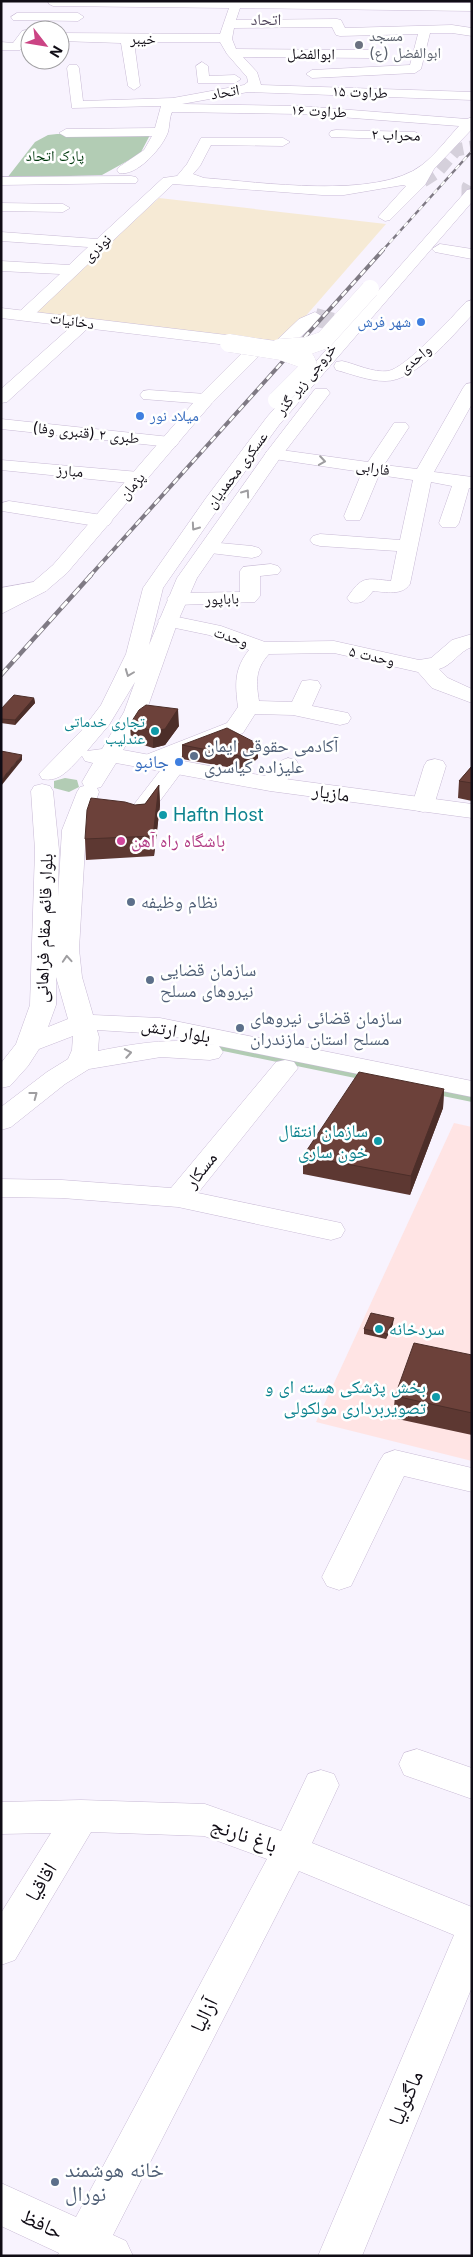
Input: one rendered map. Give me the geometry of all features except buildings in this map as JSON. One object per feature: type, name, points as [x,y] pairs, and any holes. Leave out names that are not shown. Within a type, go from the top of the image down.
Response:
[{"type":"street","points":[[54,2],[234,11],[337,23],[340,32],[431,29],[471,31]]},
{"type":"street","points":[[267,4],[270,16]]},
{"type":"street","points":[[146,15],[234,11],[267,4],[420,7],[472,6]]},
{"type":"street","points":[[420,7],[431,29]]},
{"type":"street","points":[[226,38],[234,11]]},
{"type":"street","points":[[1,15],[20,25]]},
{"type":"street","points":[[70,24],[97,21],[98,39]]},
{"type":"street","points":[[179,22],[179,39],[186,54]]},
{"type":"street","points":[[5,30],[20,29]]},
{"type":"street","points":[[298,74],[416,69],[419,54],[431,29]]},
{"type":"street","name":"خیبر","points":[[70,41],[226,38]]},
{"type":"street","name":"اتحاد","points":[[166,116],[252,81],[229,48],[226,38]]},
{"type":"street","points":[[1,46],[16,47],[20,39]]},
{"type":"street","points":[[127,39],[134,86]]},
{"type":"street","name":"ابوالفضل","points":[[233,53],[384,54]]},
{"type":"street","points":[[401,54],[419,54]]},
{"type":"street","points":[[202,66],[203,80],[252,81],[271,75]]},
{"type":"street","points":[[73,68],[77,104],[166,116]]},
{"type":"street","name":"طراوت ۱۵","points":[[252,81],[472,96]]},
{"type":"street","name":"طراوت ۱۶","points":[[166,116],[300,110],[471,122]]},
{"type":"street","points":[[78,121],[166,116]]},
{"type":"street","points":[[66,133],[166,116]]},
{"type":"street","points":[[154,172],[149,153],[166,116]]},
{"type":"street","points":[[2,192],[154,172],[208,184],[298,191],[340,197],[426,177],[428,168],[471,122]]},
{"type":"street","points":[[154,172],[206,140],[223,134],[246,141],[284,142]]},
{"type":"street","name":"محراب ۲","points":[[336,134],[457,137]]},
{"type":"street","points":[[421,154],[440,154]]},
{"type":"street","name":"نوذری","points":[[26,314],[102,244],[154,172]]},
{"type":"street","points":[[298,191],[303,175]]},
{"type":"street","points":[[385,217],[411,182]]},
{"type":"street","points":[[2,192],[56,192]]},
{"type":"street","points":[[2,192],[63,208]]},
{"type":"street","name":"عسکری محمدیان","points":[[92,787],[135,712],[168,621],[188,578],[274,454],[432,249],[472,193]]},
{"type":"street","name":"عسکری محمدیان","points":[[49,779],[86,742],[124,686],[136,653],[147,602],[153,588],[273,422],[402,275],[472,211]]},
{"type":"street","points":[[1,236],[102,244]]},
{"type":"street","points":[[265,349],[295,348],[324,340],[386,273],[432,249],[472,254]]},
{"type":"street","points":[[1,266],[74,270]]},
{"type":"street","points":[[360,313],[394,276],[402,275]]},
{"type":"street","name":"واحدی","points":[[342,366],[384,376],[398,374],[453,327],[472,305]]},
{"type":"street","name":"دخانیات","points":[[1,312],[48,318]]},
{"type":"street","name":"دخانیات","points":[[1,312],[265,349]]},
{"type":"street","name":"پژمان","points":[[1,608],[39,587],[60,569],[208,397],[265,349],[288,340],[308,319],[315,316]]},
{"type":"street","points":[[48,318],[265,349],[292,354],[306,360],[308,365],[306,371],[277,400],[252,433],[244,447],[239,468]]},
{"type":"street","points":[[48,318],[80,327],[230,348],[233,350],[233,356],[209,389],[208,397],[149,395]]},
{"type":"street","points":[[1,398],[80,327]]},
{"type":"street","points":[[453,327],[472,330]]},
{"type":"street","name":"خروجی زیر گذر","points":[[273,422],[274,413],[340,337]]},
{"type":"street","points":[[357,598],[368,584],[398,586],[422,476],[472,388]]},
{"type":"street","name":"طبری ۲ (قنبری وفا)","points":[[1,424],[170,442]]},
{"type":"street","points":[[353,516],[373,468],[400,427]]},
{"type":"street","name":"فارابی","points":[[253,450],[467,482]]},
{"type":"street","name":"مبارز","points":[[1,465],[139,478]]},
{"type":"street","points":[[449,523],[467,482]]},
{"type":"street","points":[[9,506],[102,520]]},
{"type":"street","points":[[37,529],[87,537]]},
{"type":"street","points":[[320,540],[406,546]]},
{"type":"street","points":[[213,541],[248,544]]},
{"type":"street","name":"باباپور","points":[[177,599],[248,598],[250,596],[250,571],[271,570]]},
{"type":"street","points":[[1,594],[39,587]]},
{"type":"street","name":"وحدت","points":[[168,621],[214,630],[263,648],[248,668],[244,684],[250,706]]},
{"type":"street","points":[[424,666],[438,663],[470,638]]},
{"type":"street","name":"وحدت ۵","points":[[263,648],[334,648],[408,665],[424,666]]},
{"type":"street","points":[[424,666],[440,683],[472,697]]},
{"type":"street","points":[[299,710],[310,686]]},
{"type":"street","points":[[151,761],[235,728],[250,706],[299,710],[340,718]]},
{"type":"street","name":"مازیار","points":[[151,761],[118,769],[77,797],[64,799],[51,796],[49,779],[79,759],[110,755],[151,761],[270,784],[423,805],[470,816]]},
{"type":"street","points":[[270,784],[288,765]]},
{"type":"street","points":[[136,817],[175,766]]},
{"type":"street","points":[[423,805],[434,766]]},
{"type":"street","name":"بلوار قائم مقام فراهانی","points":[[24,1052],[43,1005],[49,779]]},
{"type":"street","name":"بلوار قائم مقام فراهانی","points":[[74,1066],[85,1050],[86,1037],[71,987],[67,949],[73,844],[80,811],[92,787]]},
{"type":"street","points":[[71,987],[104,1005],[160,1026]]},
{"type":"street","name":"بلوار ارتش","points":[[24,1052],[82,1024],[123,1023],[160,1026],[472,1090]]},
{"type":"street","name":"بلوار ارتش","points":[[74,1066],[158,1049],[190,1048],[472,1106]]},
{"type":"street","points":[[1,1080],[24,1052],[50,1054],[60,1057],[66,1063],[74,1066]]},
{"type":"street","points":[[1,1121],[74,1066]]},
{"type":"street","name":"مسکار","points":[[285,1068],[178,1198],[331,1230]]},
{"type":"street","points":[[1,1188],[62,1189],[178,1198]]},
{"type":"street","points":[[339,1577],[395,1462],[472,1480]]},
{"type":"street","points":[[417,1764],[472,1784]]},
{"type":"street","name":"آزالیا","points":[[92,2252],[321,1785]]},
{"type":"street","name":"باغ نارنج","points":[[1,1818],[81,1816],[205,1820],[290,1851],[472,1925]]},
{"type":"street","name":"اقاقیا","points":[[1,1948],[81,1816]]},
{"type":"street","name":"ماگنولیا","points":[[340,2256],[472,1939]]},
{"type":"street","name":"حافظ","points":[[1,2204],[92,2252]]},
{"type":"shaded area","points":[[159,198],[386,224],[283,342],[33,312]]},
{"type":"shaded area","points":[[454,1123],[472,1127],[472,1461],[316,1422]]},
{"type":"green space","name":"پارک اتحاد","points":[[48,135],[150,135],[140,154],[102,175],[7,178],[35,142]]},
{"type":"green space","points":[[65,778],[77,780],[79,787],[69,792],[54,788],[54,781]]},
{"type":"green space","points":[[197,1038],[472,1094],[472,1102],[194,1045]]},
{"type":"tunnel","points":[[423,181],[437,172],[456,150],[472,147]]},
{"type":"tunnel","points":[[468,198],[468,187],[472,180]]},
{"type":"tunnel","points":[[315,317],[348,326],[341,337]]},
{"type":"railway","points":[[382,251],[472,151]]},
{"type":"railway","points":[[89,577],[383,250]]},
{"type":"railway","points":[[1,675],[91,575]]},
{"type":"place","name":"مسجد ابوالفضل (ع)","points":[[359,45]]},
{"type":"place","name":"شهر فرش","points":[[421,322]]},
{"type":"place","name":"میلاد نور","points":[[140,416]]},
{"type":"place","name":"تجاری خدماتی عندلیب","points":[[155,731]]},
{"type":"place","name":"آکادمی حقوقی ایمان علیزاده کیاسری","points":[[194,756]]},
{"type":"place","name":"جانبو","points":[[179,762]]},
{"type":"place","name":"Haftn Host","points":[[163,815]]},
{"type":"place","name":"باشگاه راه آهن","points":[[121,841]]},
{"type":"place","name":"نظام وظیفه","points":[[131,902]]},
{"type":"place","name":"سازمان قضایی نیروهای مسلح","points":[[150,980]]},
{"type":"place","name":"سازمان قضائی نیروهای مسلح استان مازندران","points":[[240,1028]]},
{"type":"place","name":"سازمان انتقال خون ساری","points":[[378,1141]]},
{"type":"place","name":"سردخانه","points":[[379,1329]]},
{"type":"place","name":"بخش پژشکی هسته ای و تصویربرداری مولکولی","points":[[436,1397]]},
{"type":"place","name":"خانه هوشمند نورال","points":[[55,2182]]},
{"type":"district","name":"اتحاد","points":[[266,19]]}]
